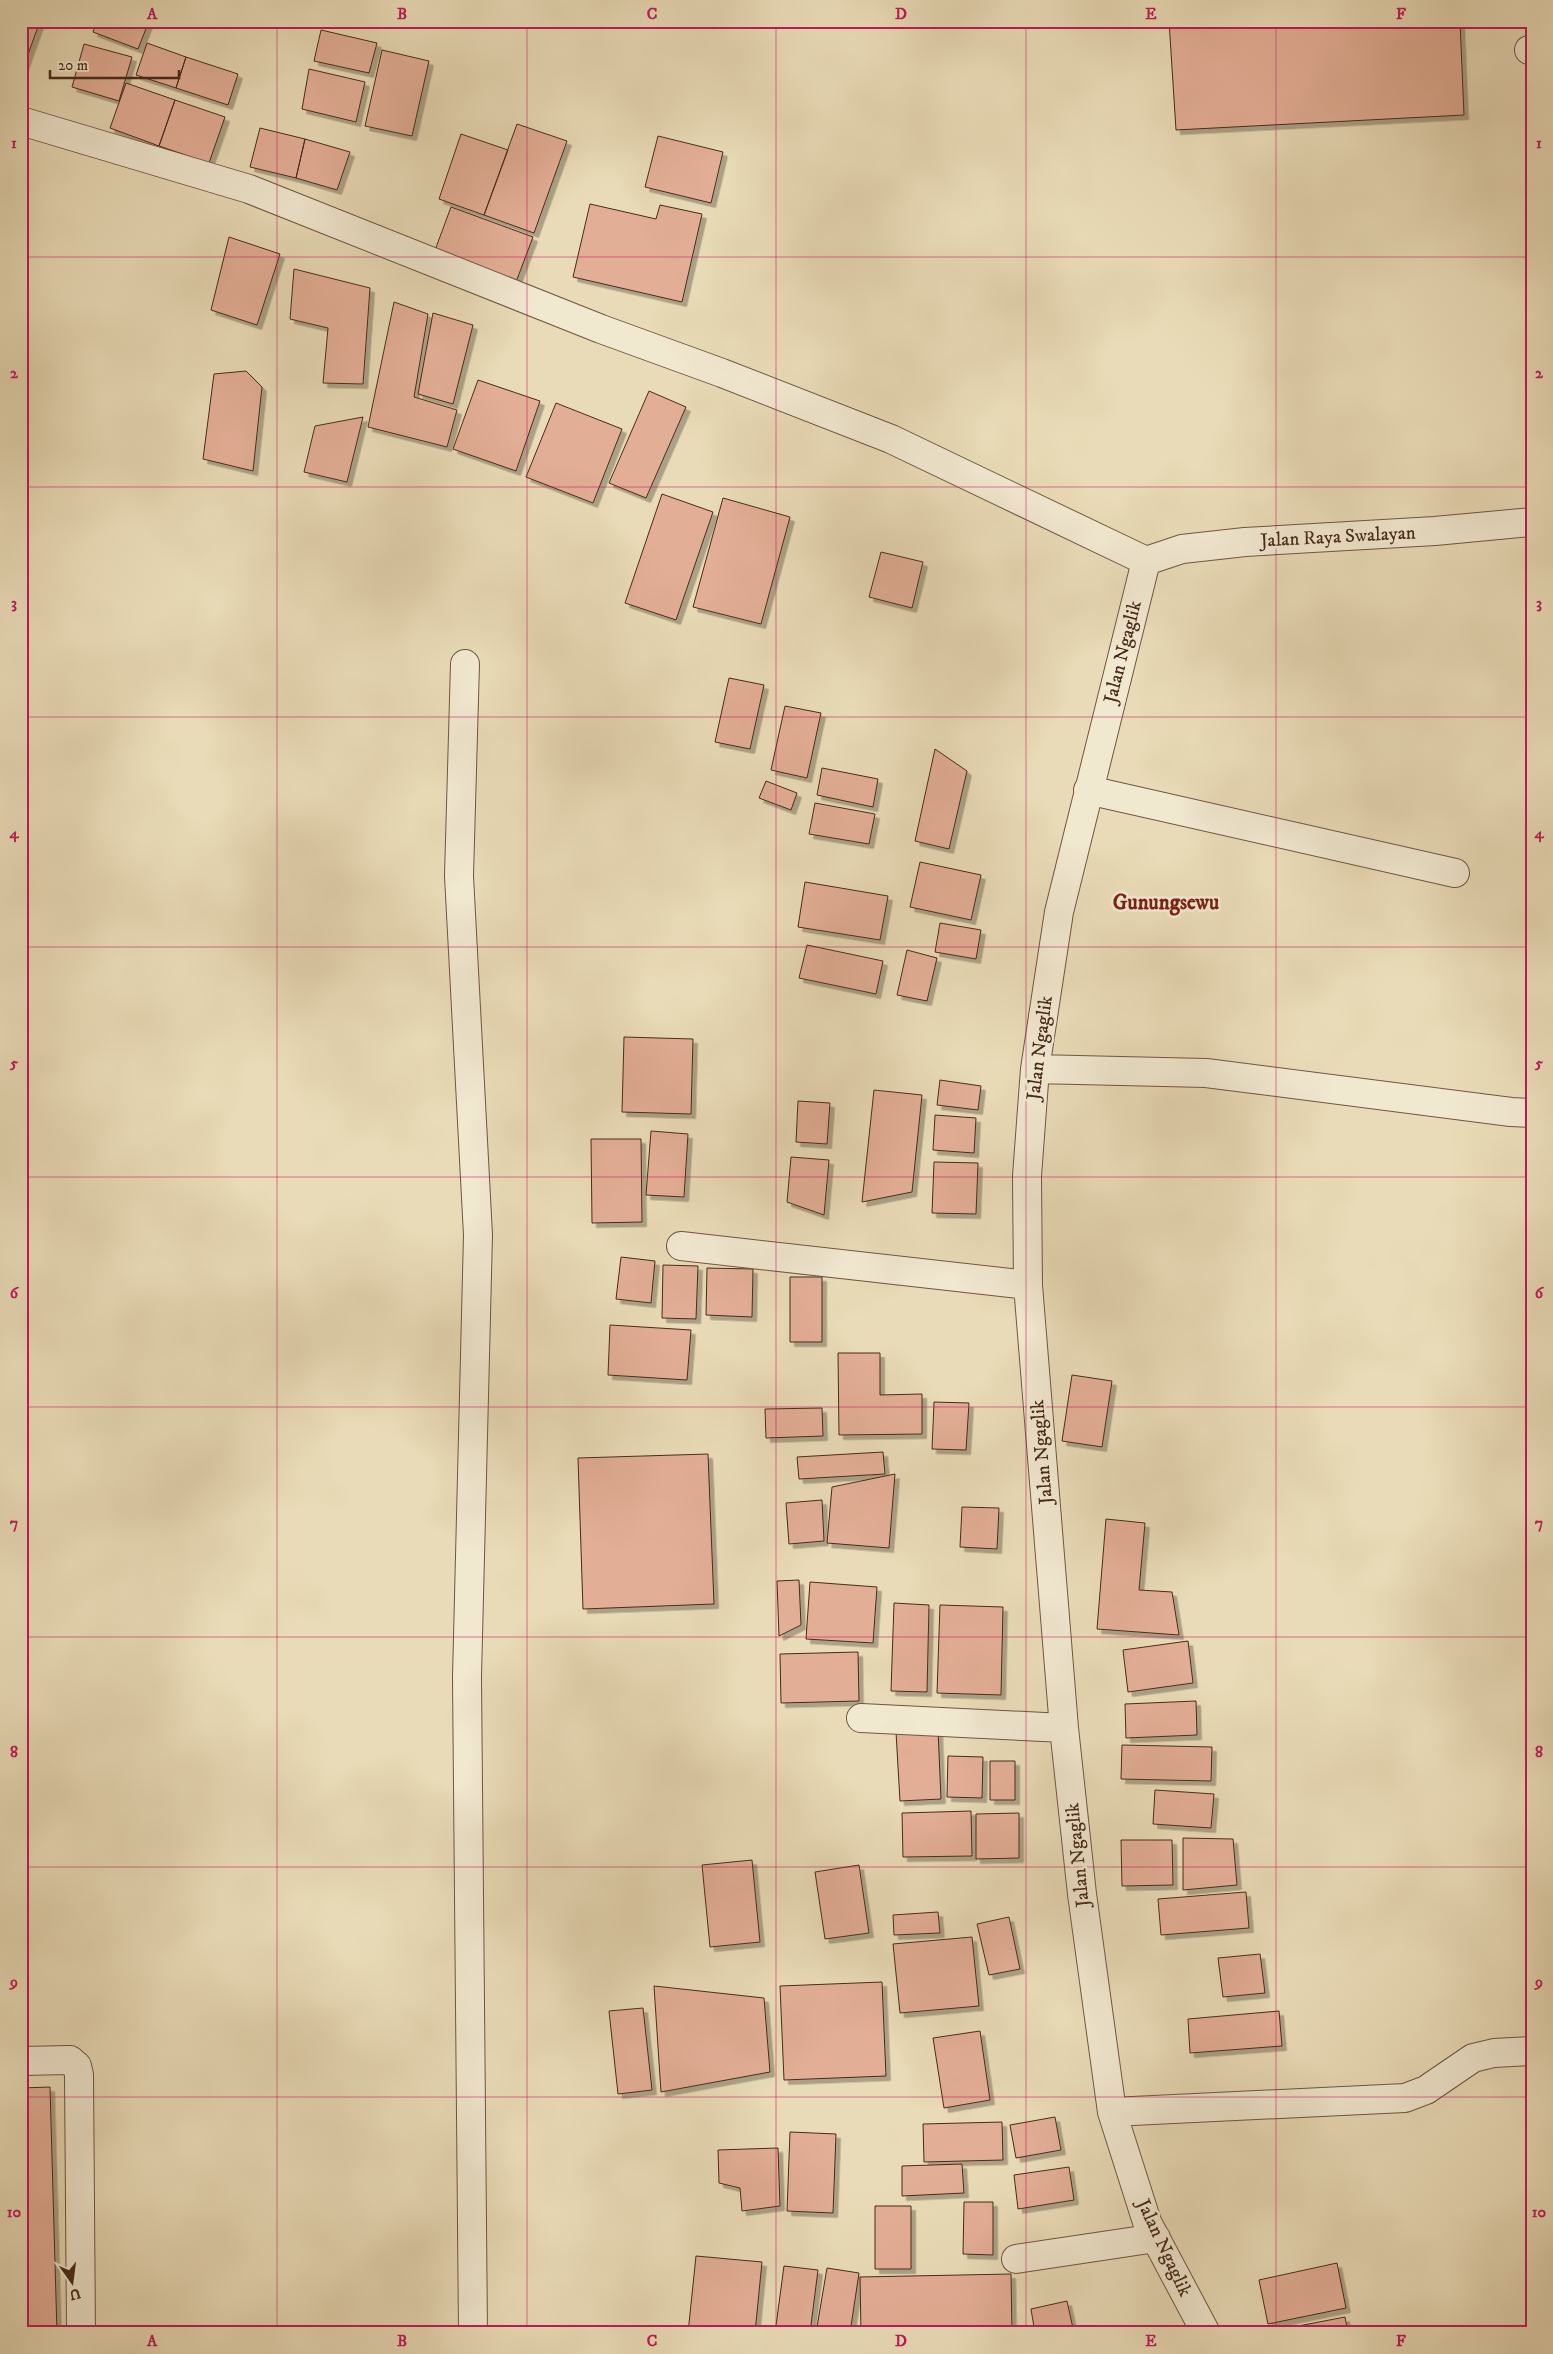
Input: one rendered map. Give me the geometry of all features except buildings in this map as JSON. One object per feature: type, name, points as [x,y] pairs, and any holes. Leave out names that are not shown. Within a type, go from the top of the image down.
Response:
[{"type":"street","points":[[21,121],[249,189],[601,330],[731,376],[891,439],[1146,561]]},
{"type":"street","name":"Jalan Raya Swalayan","points":[[1146,561],[1182,549],[1245,542],[1435,531],[1532,522]]},
{"type":"street","name":"Jalan Ngaglik","points":[[1146,561],[1059,912],[1035,1069],[1028,1176],[1028,1285],[1064,1728],[1082,1894],[1112,2112],[1147,2222],[1206,2333]]},
{"type":"street","points":[[465,664],[459,876],[478,1234],[468,1677],[474,2333]]},
{"type":"street","points":[[1088,790],[1454,873]]},
{"type":"street","points":[[1035,1069],[1206,1073],[1511,1112],[1532,1113]]},
{"type":"street","points":[[680,1246],[1028,1285]]},
{"type":"street","points":[[860,1718],[1064,1728]]},
{"type":"street","points":[[1112,2112],[1405,2098],[1426,2090],[1473,2058],[1494,2052],[1532,2051]]},
{"type":"street","points":[[21,2061],[70,2060],[76,2066],[79,2075],[81,2333]]},
{"type":"street","points":[[1016,2259],[1156,2238]]},
{"type":"district","name":"Gunungsewu","points":[[1166,903]]}]
